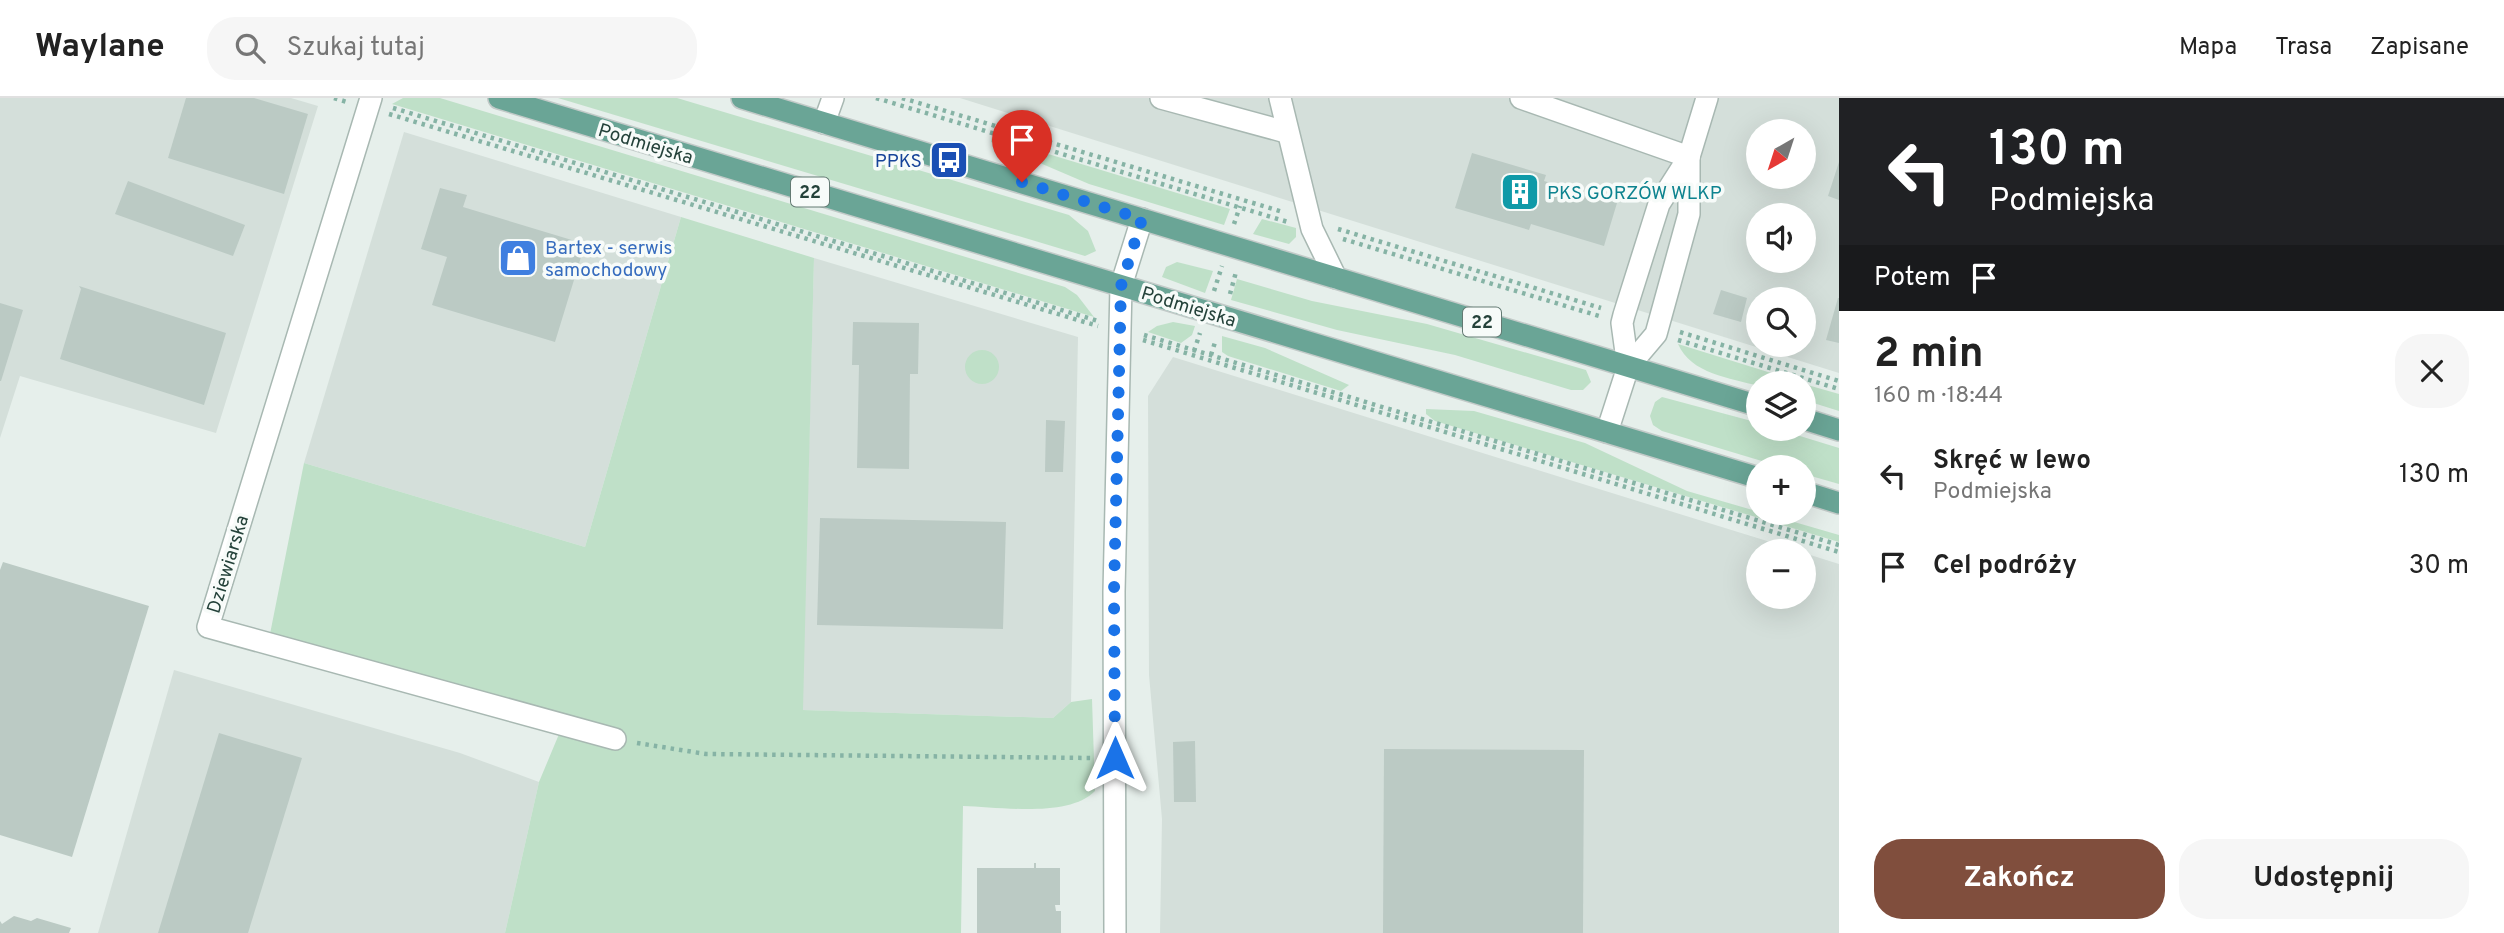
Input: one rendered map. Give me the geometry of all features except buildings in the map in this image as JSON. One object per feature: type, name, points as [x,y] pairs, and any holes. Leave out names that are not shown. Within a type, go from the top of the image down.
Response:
[{"type":"main road","name":"Podmiejska","points":[[499,98],[1746,474]]},
{"type":"main road","name":"22","points":[[742,98],[1746,402]]},
{"type":"main road","points":[[1816,423],[1839,430]]},
{"type":"main road","points":[[1816,496],[1839,503]]},
{"type":"street","points":[[824,123],[832,98]]},
{"type":"street","points":[[1161,98],[1286,132]]},
{"type":"street","points":[[1280,98],[1310,225],[1336,278]]},
{"type":"street","points":[[1521,98],[1689,157]]},
{"type":"street","points":[[1628,367],[1623,319],[1659,204],[1689,157],[1707,98]]},
{"type":"street","name":"Dziewiarska","points":[[370,103],[208,627],[615,739]]},
{"type":"street","points":[[1607,432],[1628,367],[1657,330],[1689,214],[1689,157]]},
{"type":"street","points":[[1115,933],[1114,592],[1121,286],[1142,219]]},
{"type":"path","points":[[334,98],[370,103],[1839,552]]},
{"type":"path","points":[[876,98],[1239,208],[1310,225],[1623,319]]},
{"type":"path","points":[[902,98],[1623,319]]},
{"type":"path","points":[[1211,355],[1215,314],[1236,247],[1241,200]]},
{"type":"path","points":[[1193,355],[1215,314],[1236,247],[1254,212]]},
{"type":"path","points":[[1657,330],[1839,381]]},
{"type":"path","points":[[1657,330],[1839,389]]},
{"type":"path","points":[[615,739],[706,754],[1115,758]]},
{"type":"shaded area","points":[[0,98],[291,98],[318,106],[216,433],[20,376],[0,438]]},
{"type":"shaded area","points":[[960,98],[1839,98],[1839,373],[1788,357],[1816,357],[1816,287],[1746,287],[1746,344]]},
{"type":"shaded area","points":[[404,132],[681,217],[585,547],[304,463]]},
{"type":"shaded area","points":[[814,258],[1078,337],[1071,702],[1053,718],[802,710]]},
{"type":"shaded area","points":[[1173,357],[1760,539],[1746,539],[1746,609],[1816,609],[1816,557],[1839,564],[1839,933],[1160,933],[1162,819],[1149,675],[1148,396]]},
{"type":"shaded area","points":[[174,670],[460,753],[539,782],[505,933],[98,933]]},
{"type":"green space","points":[[403,98],[440,98],[1065,287],[1077,295],[1094,317],[392,104]]},
{"type":"green space","points":[[558,98],[677,98],[1069,215],[1088,231],[1096,251],[1085,256]]},
{"type":"green space","points":[[992,137],[1230,209],[1224,225],[1089,184],[991,142]]},
{"type":"green space","points":[[681,217],[814,258],[803,710],[1053,718],[1071,702],[1092,699],[1095,791],[1069,805],[1052,808],[963,806],[961,933],[505,933],[539,782],[567,715],[270,634],[304,463],[585,547]]},
{"type":"green space","points":[[1262,219],[1296,228],[1296,237],[1289,244],[1253,234]]},
{"type":"green space","points":[[1177,262],[1213,271],[1205,293],[1162,277],[1166,267]]},
{"type":"green space","points":[[1237,279],[1312,301],[1427,324],[1586,370],[1591,382],[1583,390],[1571,390],[1455,355],[1337,330],[1231,300]]},
{"type":"green space","points":[[1173,322],[1195,326],[1192,335],[1181,343],[1148,332],[1157,326]]},
{"type":"green space","points":[[1222,336],[1265,348],[1349,385],[1341,391],[1228,356],[1222,352]]},
{"type":"green space","points":[[1678,344],[1765,371],[1746,371],[1746,383],[1702,368],[1684,354]]},
{"type":"green space","points":[[982,350],[994,355],[999,367],[994,379],[982,384],[970,379],[965,367],[970,355]]},
{"type":"green space","points":[[1816,387],[1839,394],[1839,411],[1816,404]]},
{"type":"green space","points":[[1662,397],[1746,420],[1746,441],[1816,441],[1839,448],[1839,484],[1816,477],[1816,455],[1746,456],[1662,431],[1653,425],[1650,416],[1655,402]]},
{"type":"green space","points":[[1426,409],[1474,411],[1585,443],[1687,491],[1746,508],[1746,514],[1435,421],[1426,414]]},
{"type":"green space","points":[[1782,525],[1804,525],[1839,535],[1839,542]]},
{"type":"place","name":"PPKS","points":[[949,160]]},
{"type":"place","name":"PKS GORZÓW WLKP","points":[[1520,192]]},
{"type":"place","name":"Bartex - serwis samochodowy","points":[[518,258]]},
{"type":"route","points":[[1022,182],[1142,219],[1121,286],[1114,592],[1115,758]]}]
